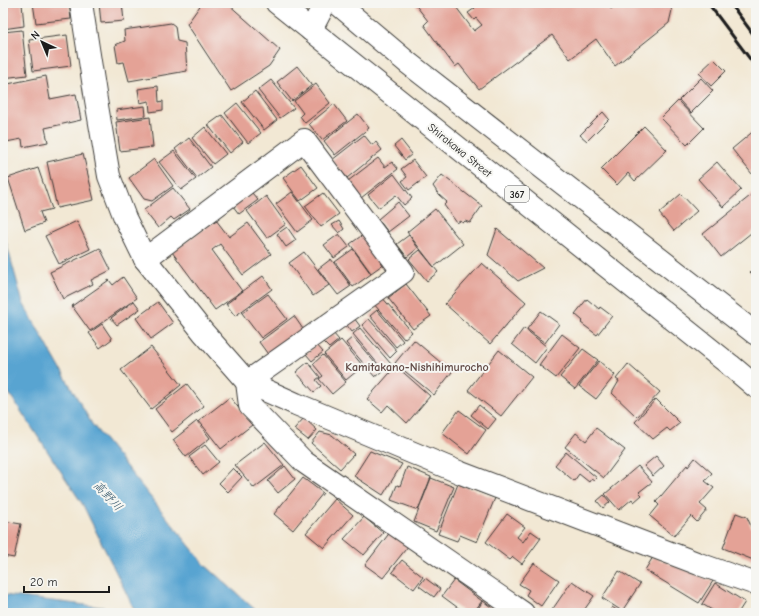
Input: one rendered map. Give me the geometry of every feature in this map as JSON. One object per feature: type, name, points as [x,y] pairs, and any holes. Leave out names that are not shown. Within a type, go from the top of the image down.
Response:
[{"type":"main road","points":[[81,3],[109,176],[125,218],[145,259],[203,332],[247,382],[461,473],[756,584]]},
{"type":"main road","name":"Shirakawa Street","points":[[277,3],[756,387]]},
{"type":"main road","points":[[311,30],[325,3]]},
{"type":"main road","points":[[337,3],[414,68],[756,334]]},
{"type":"main road","points":[[145,259],[304,140],[403,272],[247,382]]},
{"type":"main road","points":[[247,382],[250,406],[304,462],[524,613]]},
{"type":"water","name":"高野川","points":[[3,231],[23,303],[92,424],[205,565],[259,613],[3,613],[3,595],[135,611],[83,505],[3,384]]},
{"type":"building","points":[[3,3],[22,3],[24,26],[3,29]]},
{"type":"building","points":[[33,3],[69,3],[71,19],[36,23]]},
{"type":"building","points":[[99,3],[122,3],[124,21],[101,23]]},
{"type":"building","points":[[202,3],[227,3],[280,50],[269,66],[231,91],[187,24]]},
{"type":"building","points":[[414,3],[453,3],[474,31],[482,25],[476,18],[474,20],[468,13],[475,8],[471,3],[578,3],[580,5],[583,3],[606,3],[611,9],[618,3],[667,3],[672,10],[669,23],[615,66],[596,39],[570,59],[552,35],[479,89],[459,64],[455,67],[424,25],[428,21]]},
{"type":"building","points":[[171,23],[175,26],[177,41],[185,43],[187,71],[129,81],[124,62],[118,63],[115,45],[125,41],[124,30]]},
{"type":"building","points":[[22,30],[27,75],[3,78],[3,32]]},
{"type":"building","points":[[67,35],[71,66],[33,71],[29,40]]},
{"type":"building","points":[[714,59],[726,71],[711,86],[699,73]]},
{"type":"building","points":[[297,66],[312,85],[292,101],[277,82]]},
{"type":"building","points":[[46,76],[50,99],[76,94],[81,120],[45,128],[48,142],[23,147],[22,139],[6,142],[3,129],[3,85]]},
{"type":"building","points":[[701,78],[713,91],[691,113],[679,100]]},
{"type":"building","points":[[271,80],[294,108],[280,118],[258,90]]},
{"type":"building","points":[[316,84],[330,103],[305,123],[300,116],[303,113],[294,101]]},
{"type":"building","points":[[158,86],[159,102],[163,101],[163,110],[150,112],[149,101],[140,103],[138,89]]},
{"type":"building","points":[[255,91],[277,120],[264,130],[242,102]]},
{"type":"building","points":[[678,101],[704,128],[687,145],[661,118]]},
{"type":"building","points":[[237,103],[261,133],[248,143],[225,113]]},
{"type":"building","points":[[334,104],[347,121],[322,140],[309,124]]},
{"type":"building","points":[[145,106],[146,116],[117,120],[116,110]]},
{"type":"building","points":[[603,112],[609,119],[587,141],[580,135]]},
{"type":"building","points":[[358,114],[369,128],[335,155],[324,141]]},
{"type":"building","points":[[222,115],[243,142],[230,153],[208,125]]},
{"type":"building","points":[[150,117],[153,147],[120,151],[116,122]]},
{"type":"building","points":[[644,126],[667,150],[635,181],[628,173],[617,185],[601,169]]},
{"type":"building","points":[[205,127],[226,154],[213,164],[192,138]]},
{"type":"building","points":[[756,129],[756,179],[732,149]]},
{"type":"building","points":[[364,135],[372,145],[376,142],[382,150],[347,178],[332,160]]},
{"type":"building","points":[[189,138],[211,167],[197,178],[175,149]]},
{"type":"building","points":[[401,140],[412,154],[405,160],[394,146]]},
{"type":"building","points":[[174,151],[196,179],[181,190],[159,162]]},
{"type":"building","points":[[83,154],[94,200],[57,208],[47,162]]},
{"type":"building","points":[[378,158],[385,167],[392,162],[398,169],[361,198],[348,181]]},
{"type":"building","points":[[154,159],[173,186],[152,201],[144,199],[129,178]]},
{"type":"building","points":[[413,160],[426,177],[409,190],[402,181],[407,177],[401,169]]},
{"type":"building","points":[[717,162],[741,190],[723,207],[698,179]]},
{"type":"building","points":[[301,165],[318,188],[300,201],[283,178]]},
{"type":"building","points":[[38,168],[52,209],[40,212],[44,223],[25,230],[8,178]]},
{"type":"building","points":[[394,174],[412,198],[404,205],[396,195],[379,208],[368,195]]},
{"type":"building","points":[[442,175],[482,206],[470,223],[465,221],[463,223],[460,221],[457,223],[444,205],[447,202],[439,195],[433,186]]},
{"type":"building","points":[[173,188],[190,209],[174,220],[171,217],[158,228],[144,210]]},
{"type":"building","points":[[292,192],[313,220],[297,232],[276,204]]},
{"type":"building","points":[[755,192],[756,229],[721,257],[703,234]]},
{"type":"building","points":[[252,193],[258,200],[239,214],[233,206]]},
{"type":"building","points":[[323,193],[339,214],[321,227],[305,206]]},
{"type":"building","points":[[681,194],[697,211],[674,231],[659,213]]},
{"type":"building","points":[[266,196],[286,224],[267,238],[247,211]]},
{"type":"building","points":[[398,202],[409,216],[388,232],[378,219]]},
{"type":"building","points":[[435,209],[463,244],[434,267],[407,232]]},
{"type":"building","points":[[216,220],[229,237],[248,223],[271,254],[243,275],[220,244],[212,250],[242,291],[215,310],[172,252]]},
{"type":"building","points":[[77,221],[90,249],[59,264],[45,236]]},
{"type":"building","points":[[339,221],[344,229],[339,233],[332,225]]},
{"type":"building","points":[[287,227],[296,240],[286,247],[277,234]]},
{"type":"building","points":[[497,229],[543,268],[518,281],[488,255]]},
{"type":"building","points":[[339,234],[349,247],[334,258],[324,245]]},
{"type":"building","points":[[364,234],[385,263],[371,273],[350,244]]},
{"type":"building","points":[[409,235],[418,248],[407,257],[397,244]]},
{"type":"building","points":[[100,248],[111,270],[91,280],[93,284],[63,299],[50,272]]},
{"type":"building","points":[[353,249],[371,274],[353,287],[335,262]]},
{"type":"building","points":[[420,250],[438,272],[427,281],[409,259]]},
{"type":"building","points":[[304,252],[329,285],[313,296],[289,263]]},
{"type":"building","points":[[331,259],[351,286],[338,295],[318,269]]},
{"type":"building","points":[[482,263],[526,302],[490,344],[445,304]]},
{"type":"building","points":[[756,268],[756,279],[750,272]]},
{"type":"building","points":[[263,276],[272,289],[235,316],[226,304]]},
{"type":"building","points":[[123,277],[137,298],[90,331],[72,306],[109,280],[113,285]]},
{"type":"building","points":[[406,284],[431,316],[413,329],[388,298]]},
{"type":"building","points":[[268,294],[287,319],[261,338],[242,313]]},
{"type":"building","points":[[381,296],[412,332],[404,339],[373,303]]},
{"type":"building","points":[[587,299],[599,309],[600,307],[612,316],[597,335],[581,323],[583,321],[575,314]]},
{"type":"building","points":[[134,301],[140,309],[117,325],[111,318]]},
{"type":"building","points":[[158,302],[173,323],[151,339],[136,318]]},
{"type":"building","points":[[377,310],[403,341],[396,347],[370,316]]},
{"type":"building","points":[[541,311],[559,324],[545,343],[527,329]]},
{"type":"building","points":[[294,316],[305,332],[270,357],[259,342]]},
{"type":"building","points":[[354,318],[360,326],[352,332],[346,324]]},
{"type":"building","points":[[369,319],[397,351],[390,358],[362,325]]},
{"type":"building","points":[[102,324],[112,339],[100,348],[89,333]]},
{"type":"building","points":[[360,328],[391,364],[383,370],[353,334]]},
{"type":"building","points":[[524,328],[547,347],[535,363],[512,344]]},
{"type":"building","points":[[333,333],[339,340],[329,348],[323,342]]},
{"type":"building","points":[[562,334],[580,348],[556,378],[539,365]]},
{"type":"building","points":[[353,337],[382,371],[375,377],[346,343]]},
{"type":"building","points":[[341,340],[363,366],[346,380],[324,354]]},
{"type":"building","points":[[414,340],[452,372],[434,395],[395,363]]},
{"type":"building","points":[[316,344],[323,352],[312,361],[306,354]]},
{"type":"building","points":[[151,347],[181,385],[151,409],[121,370]]},
{"type":"building","points":[[583,349],[598,360],[575,389],[560,377]]},
{"type":"building","points":[[499,350],[532,377],[501,416],[468,390]]},
{"type":"building","points":[[323,355],[346,382],[332,394],[319,379],[323,376],[313,364]]},
{"type":"building","points":[[599,361],[615,375],[596,399],[579,386]]},
{"type":"building","points":[[308,362],[320,377],[316,380],[321,386],[314,392],[296,372]]},
{"type":"building","points":[[628,364],[660,392],[637,417],[612,393],[619,381],[616,379]]},
{"type":"building","points":[[396,366],[430,396],[407,423],[388,405],[382,412],[367,399]]},
{"type":"building","points":[[187,384],[204,406],[172,432],[155,409]]},
{"type":"building","points":[[230,397],[252,425],[221,449],[199,421]]},
{"type":"building","points":[[656,399],[680,423],[670,431],[667,428],[653,439],[635,422]]},
{"type":"building","points":[[479,405],[496,419],[488,429],[471,415]]},
{"type":"building","points":[[459,410],[486,430],[469,454],[442,433]]},
{"type":"building","points":[[304,418],[317,430],[308,440],[294,429]]},
{"type":"building","points":[[197,421],[210,438],[186,457],[173,440]]},
{"type":"building","points":[[596,428],[625,450],[604,478],[565,447],[576,433],[586,441]]},
{"type":"building","points":[[320,432],[332,435],[354,454],[340,469],[311,443]]},
{"type":"building","points":[[265,442],[284,465],[254,488],[235,465]]},
{"type":"building","points":[[205,445],[219,462],[203,475],[189,457]]},
{"type":"building","points":[[370,451],[402,464],[383,495],[354,476]]},
{"type":"building","points":[[566,452],[597,478],[594,481],[591,479],[589,482],[579,474],[574,481],[555,465]]},
{"type":"building","points":[[656,456],[664,466],[653,476],[644,466]]},
{"type":"building","points":[[695,458],[712,473],[705,481],[714,488],[700,504],[707,510],[697,522],[691,516],[674,536],[650,516],[659,505],[656,502],[687,465],[688,467]]},
{"type":"building","points":[[285,466],[295,479],[278,493],[268,481]]},
{"type":"building","points":[[638,466],[652,482],[639,492],[642,495],[634,502],[632,499],[619,510],[605,494]]},
{"type":"building","points":[[407,467],[431,477],[418,510],[391,500],[397,485],[400,486]]},
{"type":"building","points":[[233,468],[242,477],[228,492],[219,483]]},
{"type":"building","points":[[303,478],[323,493],[293,530],[274,514]]},
{"type":"building","points":[[431,478],[454,487],[436,531],[414,522]]},
{"type":"building","points":[[458,484],[495,498],[477,542],[460,535],[457,541],[438,534]]},
{"type":"building","points":[[604,495],[610,502],[603,508],[597,501]]},
{"type":"building","points":[[335,499],[353,515],[324,548],[306,533]]},
{"type":"building","points":[[736,513],[747,517],[756,538],[756,561],[723,548]]},
{"type":"building","points":[[507,514],[525,527],[517,537],[523,542],[531,531],[541,538],[522,564],[513,557],[510,560],[486,542]]},
{"type":"building","points":[[364,517],[383,533],[364,555],[344,539]]},
{"type":"building","points":[[3,521],[21,524],[14,558],[3,556]]},
{"type":"building","points":[[391,531],[409,545],[383,578],[365,565]]},
{"type":"building","points":[[653,557],[713,581],[699,603],[645,570]]},
{"type":"building","points":[[402,560],[423,577],[414,589],[392,572]]},
{"type":"building","points":[[534,563],[559,580],[541,606],[526,595],[529,590],[519,584]]},
{"type":"building","points":[[619,571],[640,584],[622,611],[602,598]]},
{"type":"building","points":[[425,578],[440,589],[434,597],[419,586]]},
{"type":"building","points":[[454,580],[482,601],[473,613],[465,613],[442,596]]},
{"type":"building","points":[[572,581],[594,596],[582,613],[557,613],[552,610]]},
{"type":"building","points":[[715,583],[745,602],[738,613],[717,613],[702,604]]},
{"type":"building","points":[[483,601],[499,613],[475,613]]},
{"type":"building","points":[[612,607],[621,613],[609,613]]},
{"type":"railway","points":[[708,3],[756,67]]},
{"type":"railway","points":[[730,3],[756,38]]},
{"type":"district","name":"Kamitakano-Nishihimurocho","points":[[417,367]]}]
